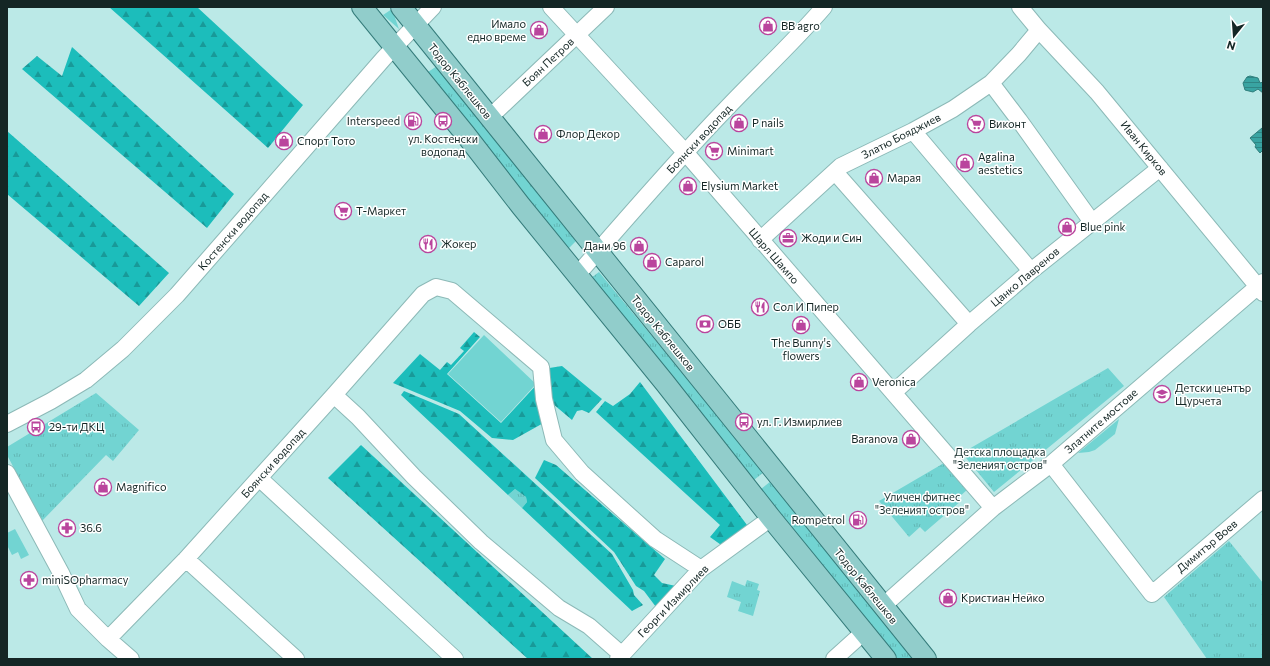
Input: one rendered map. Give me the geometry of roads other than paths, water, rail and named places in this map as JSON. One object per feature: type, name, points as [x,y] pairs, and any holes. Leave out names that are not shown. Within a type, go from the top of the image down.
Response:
[{"type":"main road","points":[[362,7],[520,206],[578,274],[771,518],[886,659]]},
{"type":"main road","name":"Тодор Каблешков","points":[[401,7],[926,659]]},
{"type":"street","name":"Костенски водопад","points":[[7,424],[52,401],[86,380],[123,350],[177,295],[384,58],[433,7]]},
{"type":"street","name":"Шарл Шампо","points":[[551,7],[685,152],[993,508]]},
{"type":"street","name":"Боян Петров","points":[[489,118],[606,7]]},
{"type":"street","name":"Боянски водопад","points":[[578,274],[685,152],[807,27],[824,7]]},
{"type":"street","name":"Иван Кирков","points":[[1020,7],[1097,92],[1261,287]]},
{"type":"street","name":"Златю Бояджиев","points":[[760,240],[841,166],[913,131],[953,109],[991,83],[1040,30]]},
{"type":"street","points":[[991,83],[1092,222]]},
{"type":"street","points":[[913,131],[1031,271]]},
{"type":"street","name":"Цанко Лавренов","points":[[894,392],[969,324],[1031,271],[1160,168]]},
{"type":"street","points":[[835,172],[969,324]]},
{"type":"street","name":"Боянски водопад","points":[[108,639],[186,559],[423,294],[436,287],[452,291],[541,367],[544,399],[554,440],[582,473],[655,539],[701,569]]},
{"type":"street","name":"Златните мостове","points":[[883,606],[993,508],[1052,464],[1261,287]]},
{"type":"street","points":[[334,395],[358,416],[414,477],[481,542],[559,608],[589,626],[620,657]]},
{"type":"street","name":"Димитър Воев","points":[[1052,464],[1152,594],[1263,499]]},
{"type":"street","points":[[7,473],[61,573],[78,609],[108,639],[131,659]]},
{"type":"street","points":[[259,478],[455,659]]},
{"type":"street","name":"Георги Измирлиев","points":[[620,657],[701,569],[771,518]]},
{"type":"street","points":[[186,559],[296,659]]},
{"type":"street","points":[[834,659],[864,632]]},
{"type":"place","name":"BB agro","points":[[768,26]]},
{"type":"place","name":"Имало едно време","points":[[539,30]]},
{"type":"place","name":"Interspeed","points":[[413,121]]},
{"type":"place","name":"ул. Костенски водопад","points":[[443,121]]},
{"type":"place","name":"P nails","points":[[739,123]]},
{"type":"place","name":"Виконт","points":[[976,124]]},
{"type":"place","name":"Флор Декор","points":[[543,134]]},
{"type":"place","name":"Спорт Тото","points":[[284,141]]},
{"type":"place","name":"Minimart","points":[[714,151]]},
{"type":"place","name":"Agalina aestetics","points":[[965,163]]},
{"type":"place","name":"Марая","points":[[874,178]]},
{"type":"place","name":"Elysium Market","points":[[688,186]]},
{"type":"place","name":"Т-Маркет","points":[[343,211]]},
{"type":"place","name":"Blue pink","points":[[1067,227]]},
{"type":"place","name":"Жоди и Син","points":[[788,238]]},
{"type":"place","name":"Жокер","points":[[428,244]]},
{"type":"place","name":"Дани 96","points":[[639,246]]},
{"type":"place","name":"Caparol","points":[[652,262]]},
{"type":"place","name":"Сол И Пипер","points":[[760,307]]},
{"type":"place","name":"ОББ","points":[[705,324]]},
{"type":"place","name":"The Bunny's flowers","points":[[801,325]]},
{"type":"place","name":"Veronica","points":[[859,382]]},
{"type":"place","name":"Детски център Щурчета","points":[[1162,394]]},
{"type":"place","name":"ул. Г. Измирлиев","points":[[744,422]]},
{"type":"place","name":"29-ти ДКЦ","points":[[36,427]]},
{"type":"place","name":"Baranova","points":[[911,439]]},
{"type":"place","name":"Magnifico","points":[[103,487]]},
{"type":"place","name":"Rompetrol","points":[[858,520]]},
{"type":"place","name":"36.6","points":[[67,528]]},
{"type":"place","name":"miniSOpharmacy","points":[[29,580]]},
{"type":"place","name":"Кристиан Нейко","points":[[948,598]]},
{"type":"park label","name":"Детска площадка \"Зеленият остров\"","points":[[1000,458]]},
{"type":"park label","name":"Уличен фитнес \"Зеленият остров\"","points":[[922,503]]}]
